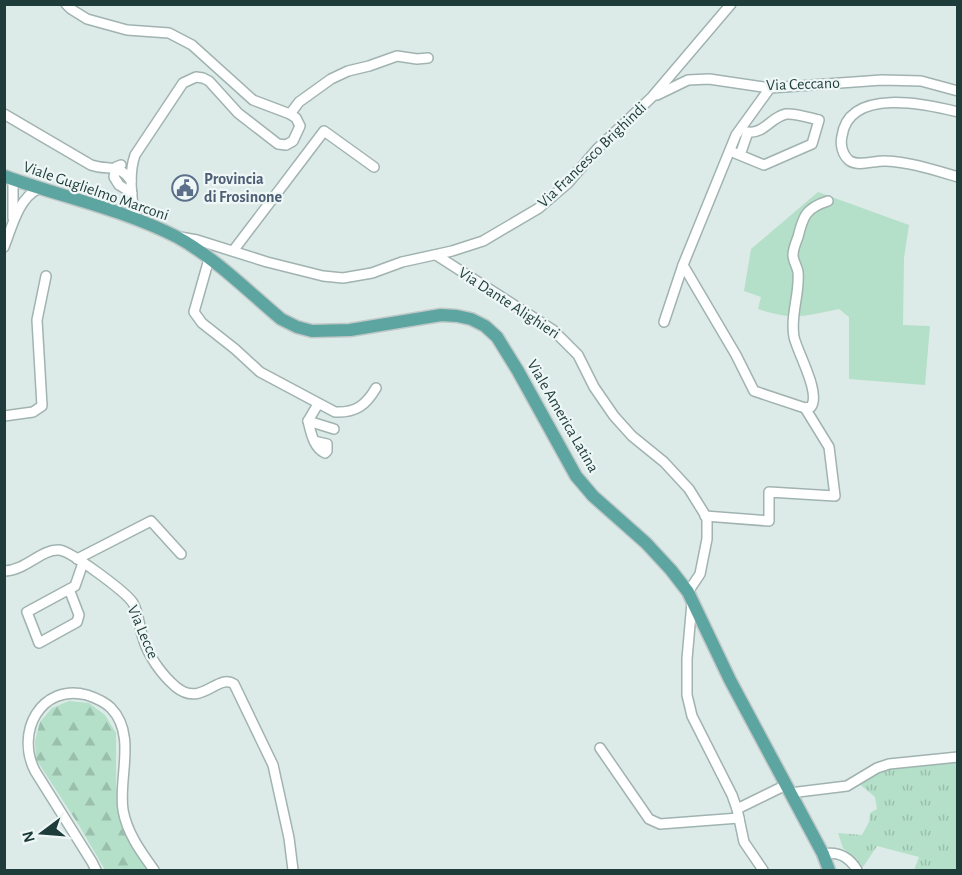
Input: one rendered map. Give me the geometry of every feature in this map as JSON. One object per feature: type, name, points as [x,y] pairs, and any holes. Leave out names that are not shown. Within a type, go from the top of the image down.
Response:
[{"type":"main road","name":"Viale Guglielmo Marconi","points":[[9,178],[135,220],[177,237]]},
{"type":"main road","name":"Viale America Latina","points":[[177,237],[209,259],[281,319],[297,327],[312,331],[350,330],[441,315],[471,319],[485,326],[497,337],[576,476],[593,496],[646,543],[671,570],[690,596],[730,680],[823,854],[829,870]]},
{"type":"street","points":[[4,114],[91,165],[104,169],[116,167],[127,163],[135,155],[183,83],[189,79],[203,78],[209,81],[238,113],[278,144],[286,145],[298,134],[300,126],[296,118],[253,100],[192,45],[169,33],[127,30],[87,19],[66,4]]},
{"type":"street","name":"Via Francesco Brighindi","points":[[177,237],[189,238],[267,262],[323,276],[343,278],[372,273],[402,262],[483,241],[539,208],[568,183],[598,148],[652,98],[731,4]]},
{"type":"street","points":[[290,114],[299,102],[331,79],[348,71],[397,56],[428,58]]},
{"type":"street","name":"Via Ceccano","points":[[652,98],[688,80],[709,79],[770,88],[892,80],[921,81],[957,91]]},
{"type":"street","points":[[664,322],[683,265],[736,135],[770,88]]},
{"type":"street","points":[[957,112],[911,102],[879,104],[853,113],[846,121],[841,142],[842,150],[849,160],[858,163],[885,161],[913,165],[957,177]]},
{"type":"street","points":[[730,151],[764,165],[812,144],[819,120],[787,114],[773,119],[761,131],[748,132],[740,155]]},
{"type":"street","points":[[234,251],[324,131],[374,167]]},
{"type":"street","points":[[135,155],[131,181],[135,220]]},
{"type":"street","points":[[116,167],[126,173],[131,181]]},
{"type":"street","points":[[116,167],[114,177],[119,185],[132,193]]},
{"type":"street","points":[[9,178],[12,226]]},
{"type":"street","points":[[4,247],[26,198],[38,189]]},
{"type":"street","points":[[683,265],[736,355],[754,391],[805,408],[811,407],[813,396],[808,375],[797,348],[792,322],[798,273],[793,256],[803,217],[815,205],[828,201]]},
{"type":"street","name":"Via Dante Alighieri","points":[[436,255],[565,340],[578,355],[594,387],[614,416],[632,436],[664,462],[689,489],[705,516],[707,539],[700,574],[690,596]]},
{"type":"street","points":[[209,259],[194,312],[202,323],[260,372],[335,412],[354,411],[363,406],[376,388]]},
{"type":"street","points":[[4,416],[33,412],[42,406],[37,320],[46,276]]},
{"type":"street","points":[[314,441],[308,421],[318,404]]},
{"type":"street","points":[[705,516],[769,521],[769,492],[835,496],[829,447],[805,408]]},
{"type":"street","points":[[308,421],[334,429]]},
{"type":"street","points":[[69,590],[79,615],[77,622],[39,643],[27,612],[75,586],[80,561],[151,521],[181,554]]},
{"type":"street","name":"Via Lecce","points":[[4,571],[31,562],[54,550],[65,551],[124,594],[135,609],[143,641],[151,656],[160,670],[177,687],[192,695],[210,690],[223,682],[230,681],[234,684],[273,765],[289,838],[293,870]]},
{"type":"street","points":[[690,596],[687,659],[689,704],[698,730],[738,814],[744,842],[763,870]]},
{"type":"street","points":[[96,870],[35,771],[28,755],[27,738],[33,719],[52,698],[62,694],[83,694],[102,701],[110,707],[120,722],[125,747],[122,796],[125,820],[154,870]]},
{"type":"street","points":[[600,748],[649,819],[660,824],[738,814],[788,789],[847,786],[877,768],[889,764],[957,757]]},
{"type":"street","points":[[823,854],[840,854],[852,861],[857,870]]},
{"type":"green space","points":[[818,192],[909,225],[904,258],[903,325],[930,326],[925,385],[849,379],[849,317],[839,309],[799,316],[770,313],[758,309],[761,297],[744,291],[751,249]]},
{"type":"green space","points":[[69,701],[89,703],[105,715],[116,733],[116,785],[122,828],[132,847],[149,870],[105,870],[36,759],[35,741],[40,722],[52,708]]},
{"type":"green space","points":[[957,760],[957,870],[914,870],[919,857],[877,846],[863,867],[843,848],[838,833],[862,835],[869,822],[870,813],[877,809],[875,797],[858,783],[869,776],[893,768]]},
{"type":"place","name":"Provincia di Frosinone","points":[[185,188]]}]
